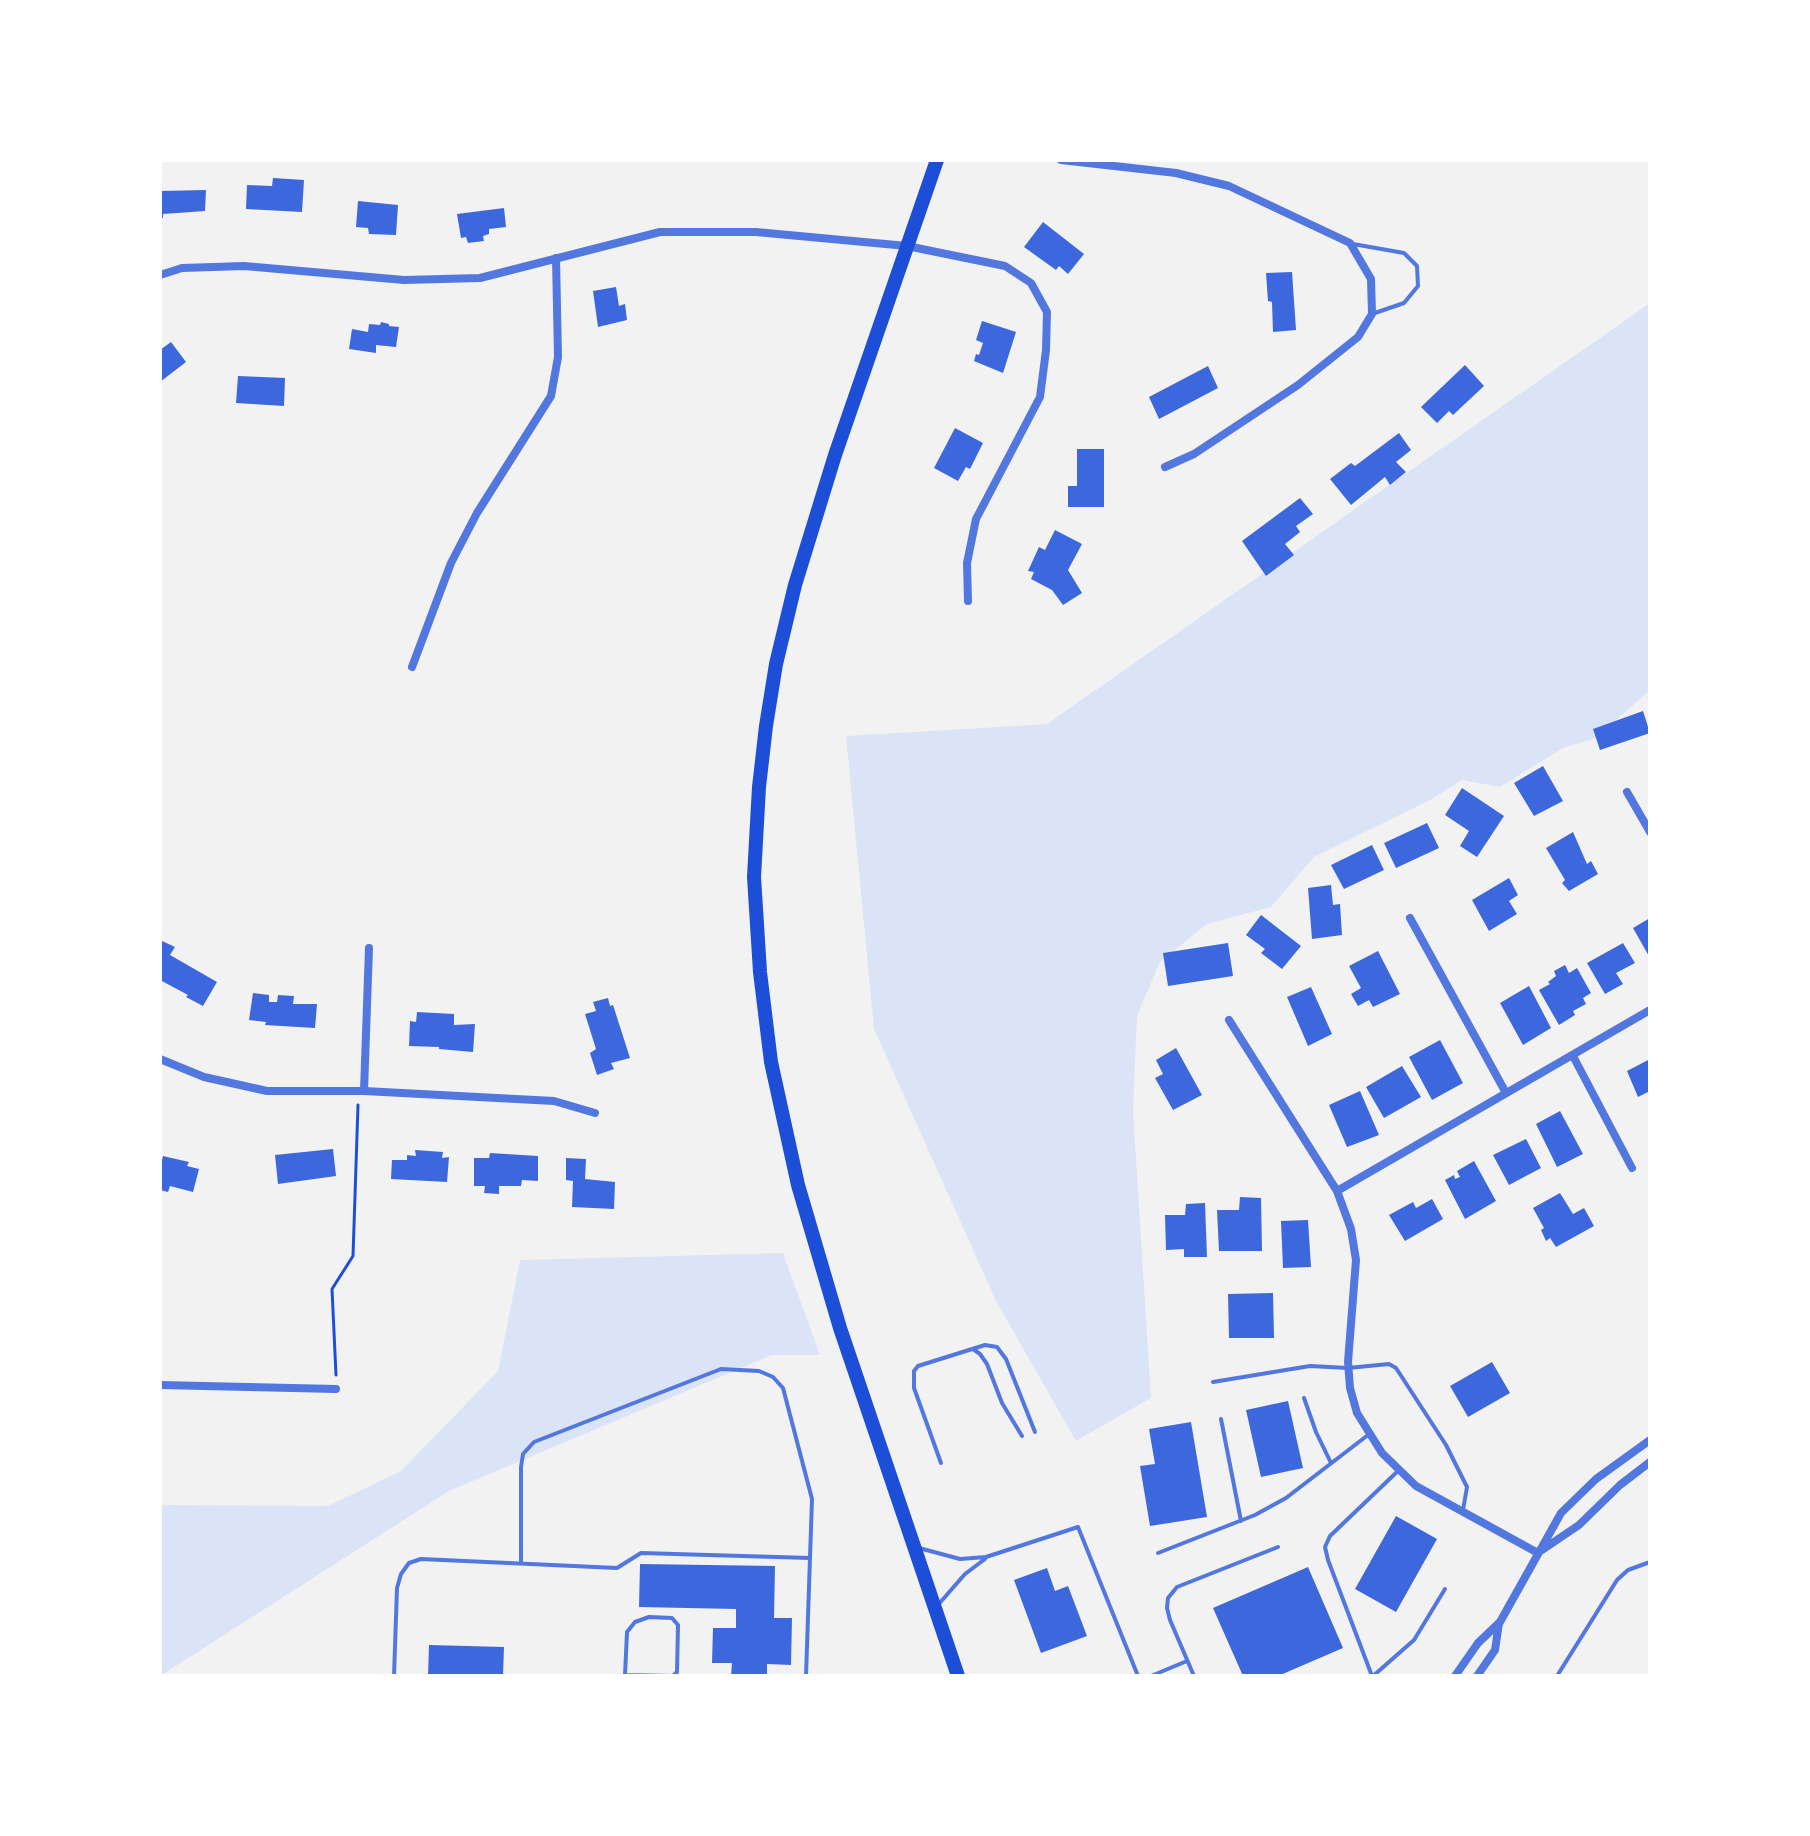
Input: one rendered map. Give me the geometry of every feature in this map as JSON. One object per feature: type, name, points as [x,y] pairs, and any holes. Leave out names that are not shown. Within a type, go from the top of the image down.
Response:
[{"type":"main road","points":[[937,160],[835,455],[795,585],[776,664],[766,726],[754,877],[765,1017],[791,1156],[840,1328],[958,1676]]},
{"type":"street","points":[[1061,160],[1176,173],[1229,186],[1350,243],[1371,279],[1372,314],[1358,337],[1298,385],[1194,454],[1165,467]]},
{"type":"street","points":[[160,275],[182,268],[244,266],[404,280],[480,278],[660,232],[756,232],[907,246],[1005,266],[1031,283],[1047,312],[1046,350],[1040,397],[976,519],[967,563],[968,601]]},
{"type":"street","points":[[412,667],[451,563],[477,513],[551,396],[558,357],[556,258]]},
{"type":"street","points":[[1627,792],[1650,832]]},
{"type":"street","points":[[1410,918],[1506,1093]]},
{"type":"street","points":[[364,1091],[369,948]]},
{"type":"street","points":[[1337,1191],[1650,1010]]},
{"type":"street","points":[[1229,1020],[1337,1191],[1351,1229],[1356,1260],[1348,1368],[1357,1413],[1382,1453],[1416,1486],[1538,1553]]},
{"type":"street","points":[[1573,1056],[1632,1168]]},
{"type":"street","points":[[160,1059],[204,1077],[267,1091],[364,1091],[554,1101],[595,1113]]},
{"type":"street","points":[[160,1385],[336,1389]]},
{"type":"street","points":[[1455,1676],[1478,1643],[1500,1622],[1561,1513],[1617,1462],[1650,1440]]},
{"type":"street","points":[[1538,1553],[1579,1525],[1620,1485],[1650,1462]]},
{"type":"street","points":[[1477,1676],[1495,1650],[1500,1622]]},
{"type":"lane","points":[[1350,243],[1404,253],[1417,266],[1418,286],[1404,303],[1372,314]]},
{"type":"lane","points":[[941,1463],[914,1388],[914,1371],[918,1366],[985,1345],[997,1347],[1006,1359],[1035,1432]]},
{"type":"lane","points":[[973,1349],[987,1364],[1002,1403],[1022,1436]]},
{"type":"lane","points":[[1213,1382],[1310,1366],[1348,1368],[1389,1364],[1396,1368],[1446,1445],[1467,1487],[1463,1510]]},
{"type":"lane","points":[[521,1562],[521,1467],[523,1454],[534,1442],[721,1369],[759,1371],[773,1377],[783,1388],[812,1499],[806,1676]]},
{"type":"lane","points":[[1304,1398],[1331,1463]]},
{"type":"lane","points":[[1221,1419],[1241,1521]]},
{"type":"lane","points":[[1158,1553],[1241,1521],[1286,1498],[1370,1434]]},
{"type":"lane","points":[[1399,1470],[1330,1536],[1325,1547],[1373,1676],[1414,1640],[1445,1589]]},
{"type":"lane","points":[[913,1547],[960,1559],[986,1557],[1078,1527],[1138,1676]]},
{"type":"lane","points":[[1194,1676],[1170,1620],[1168,1598],[1177,1587],[1278,1547]]},
{"type":"lane","points":[[394,1676],[397,1588],[401,1574],[409,1563],[421,1559],[617,1568],[641,1553],[810,1558]]},
{"type":"lane","points":[[935,1609],[965,1574],[986,1557]]},
{"type":"lane","points":[[1557,1676],[1617,1580],[1628,1570],[1650,1562]]},
{"type":"lane","points":[[649,1617],[672,1618],[678,1625],[677,1672],[673,1676],[625,1676],[627,1632],[635,1622],[649,1617]]},
{"type":"lane","points":[[1151,1676],[1187,1661]]},
{"type":"path","points":[[336,1389],[332,1289],[353,1256],[358,1106],[364,1091]]},
{"type":"shaded area","points":[[1650,303],[1650,690],[1596,738],[1563,748],[1500,787],[1462,780],[1432,799],[1314,857],[1271,907],[1207,924],[1160,962],[1137,1016],[1133,1110],[1151,1398],[1076,1441],[996,1301],[874,1029],[846,736],[1047,724]]},
{"type":"shaded area","points":[[783,1253],[820,1355],[772,1355],[449,1491],[160,1676],[160,1505],[328,1506],[401,1471],[498,1371],[520,1260]]},
{"type":"building","points":[[273,178],[304,180],[302,212],[246,209],[247,185],[272,186]]},
{"type":"building","points":[[206,190],[205,211],[163,214],[160,218],[160,191]]},
{"type":"building","points":[[358,201],[398,205],[396,235],[369,234],[368,228],[356,227]]},
{"type":"building","points":[[504,208],[506,227],[489,229],[489,234],[483,236],[484,241],[468,243],[466,237],[461,238],[457,214]]},
{"type":"building","points":[[1043,222],[1084,254],[1068,274],[1059,266],[1056,270],[1024,247]]},
{"type":"building","points":[[1292,272],[1296,330],[1273,332],[1272,302],[1268,301],[1266,273]]},
{"type":"building","points":[[616,287],[619,306],[625,304],[627,320],[598,327],[593,291]]},
{"type":"building","points":[[982,321],[1016,332],[1003,373],[974,361],[983,343],[976,340]]},
{"type":"building","points":[[381,322],[399,327],[396,347],[376,345],[376,353],[349,349],[352,329],[368,332],[369,324],[380,325]]},
{"type":"building","points":[[171,342],[186,362],[160,382],[160,350]]},
{"type":"building","points":[[1465,365],[1484,386],[1453,415],[1449,411],[1437,423],[1421,407]]},
{"type":"building","points":[[1208,366],[1218,388],[1159,419],[1149,397]]},
{"type":"building","points":[[238,376],[285,378],[284,406],[236,403]]},
{"type":"building","points":[[955,428],[983,443],[970,469],[966,467],[958,481],[934,468]]},
{"type":"building","points":[[1399,433],[1411,450],[1396,462],[1406,472],[1390,485],[1385,477],[1351,505],[1330,479],[1351,463],[1355,466]]},
{"type":"building","points":[[1077,449],[1104,449],[1104,507],[1068,507],[1068,486],[1077,486]]},
{"type":"building","points":[[1300,498],[1313,514],[1296,526],[1300,532],[1285,544],[1294,555],[1266,576],[1242,541]]},
{"type":"building","points":[[1055,530],[1082,544],[1068,570],[1082,593],[1063,605],[1052,590],[1031,579],[1034,572],[1028,571],[1039,547],[1045,550]]},
{"type":"building","points":[[1643,711],[1650,733],[1600,750],[1593,729]]},
{"type":"building","points":[[1543,766],[1563,801],[1534,816],[1514,783]]},
{"type":"building","points":[[1462,788],[1504,816],[1477,857],[1460,846],[1469,831],[1445,815]]},
{"type":"building","points":[[1427,823],[1439,848],[1396,868],[1384,843]]},
{"type":"building","points":[[1573,832],[1587,864],[1591,861],[1598,874],[1569,891],[1546,848]]},
{"type":"building","points":[[1372,845],[1384,870],[1344,889],[1331,865]]},
{"type":"building","points":[[1509,878],[1518,895],[1509,901],[1517,914],[1489,931],[1472,900]]},
{"type":"building","points":[[1331,885],[1333,905],[1340,904],[1342,935],[1312,939],[1308,888]]},
{"type":"building","points":[[1261,915],[1301,946],[1282,969],[1261,953],[1265,949],[1246,935]]},
{"type":"building","points":[[1650,918],[1650,958],[1633,928]]},
{"type":"building","points":[[160,940],[175,947],[170,955],[217,982],[203,1006],[160,980]]},
{"type":"building","points":[[1228,943],[1233,976],[1168,986],[1163,953]]},
{"type":"building","points":[[1623,943],[1635,963],[1616,973],[1623,984],[1605,994],[1587,963]]},
{"type":"building","points":[[1378,951],[1400,994],[1373,1007],[1369,1000],[1358,1006],[1351,994],[1361,988],[1349,966]]},
{"type":"building","points":[[1565,965],[1569,973],[1577,968],[1591,993],[1583,998],[1586,1004],[1573,1011],[1575,1015],[1559,1025],[1539,990],[1550,984],[1548,982],[1556,976],[1554,971]]},
{"type":"building","points":[[1529,986],[1551,1028],[1523,1045],[1500,1003]]},
{"type":"building","points":[[1311,987],[1332,1034],[1308,1046],[1287,997]]},
{"type":"building","points":[[253,993],[269,995],[269,1002],[277,1002],[278,995],[294,996],[293,1004],[317,1004],[315,1028],[265,1025],[266,1022],[249,1020]]},
{"type":"building","points":[[608,998],[630,1058],[611,1063],[614,1069],[597,1075],[590,1053],[596,1049],[585,1014],[596,1011],[593,1002]]},
{"type":"building","points":[[417,1012],[454,1014],[454,1025],[475,1024],[473,1052],[409,1046],[410,1021],[416,1022]]},
{"type":"building","points":[[1440,1040],[1463,1083],[1432,1100],[1409,1057]]},
{"type":"building","points":[[1176,1048],[1202,1095],[1173,1110],[1155,1078],[1163,1074],[1156,1060]]},
{"type":"building","points":[[1650,1059],[1650,1091],[1638,1097],[1627,1071]]},
{"type":"building","points":[[1402,1066],[1421,1097],[1384,1118],[1366,1087]]},
{"type":"building","points":[[1360,1091],[1379,1135],[1347,1147],[1329,1105]]},
{"type":"building","points":[[1560,1111],[1583,1154],[1557,1167],[1536,1124]]},
{"type":"building","points":[[1526,1139],[1541,1168],[1509,1185],[1493,1155]]},
{"type":"building","points":[[333,1149],[336,1176],[278,1184],[275,1155]]},
{"type":"building","points":[[415,1150],[443,1152],[442,1158],[449,1157],[447,1182],[391,1179],[392,1160],[407,1160],[407,1155],[416,1156]]},
{"type":"building","points":[[490,1153],[538,1156],[538,1181],[522,1180],[521,1186],[499,1186],[499,1194],[484,1193],[485,1186],[474,1186],[474,1158],[489,1158]]},
{"type":"building","points":[[163,1156],[189,1162],[187,1166],[199,1169],[193,1192],[170,1186],[168,1192],[160,1190],[160,1160]]},
{"type":"building","points":[[566,1158],[586,1159],[585,1179],[615,1182],[614,1209],[572,1207],[573,1181],[566,1180]]},
{"type":"building","points":[[1474,1161],[1496,1201],[1465,1219],[1445,1180],[1454,1175],[1455,1179],[1460,1177],[1457,1171]]},
{"type":"building","points":[[1560,1193],[1573,1214],[1584,1208],[1594,1226],[1556,1247],[1550,1238],[1546,1241],[1541,1230],[1544,1228],[1533,1208]]},
{"type":"building","points":[[1240,1197],[1261,1198],[1262,1251],[1219,1251],[1217,1210],[1239,1210]]},
{"type":"building","points":[[1432,1199],[1443,1219],[1405,1241],[1389,1215],[1413,1202],[1416,1208]]},
{"type":"building","points":[[1205,1203],[1207,1257],[1184,1257],[1184,1249],[1166,1250],[1165,1215],[1185,1215],[1186,1204]]},
{"type":"building","points":[[1308,1220],[1311,1267],[1283,1268],[1281,1221]]},
{"type":"building","points":[[1273,1293],[1274,1338],[1229,1338],[1228,1294]]},
{"type":"building","points":[[1492,1362],[1510,1393],[1468,1417],[1450,1386]]},
{"type":"building","points":[[1288,1401],[1303,1468],[1261,1477],[1246,1410]]},
{"type":"building","points":[[1191,1422],[1207,1517],[1150,1526],[1140,1466],[1155,1464],[1149,1429]]},
{"type":"building","points":[[1396,1516],[1437,1539],[1396,1612],[1355,1589]]},
{"type":"building","points":[[640,1564],[775,1566],[774,1618],[792,1618],[791,1665],[767,1664],[767,1676],[731,1676],[732,1663],[712,1663],[713,1628],[736,1628],[736,1609],[639,1607]]},
{"type":"building","points":[[1308,1567],[1343,1648],[1278,1676],[1243,1676],[1213,1608]]},
{"type":"building","points":[[1047,1568],[1055,1591],[1068,1586],[1087,1636],[1041,1653],[1014,1580]]},
{"type":"building","points":[[429,1645],[504,1647],[503,1676],[428,1676]]}]
